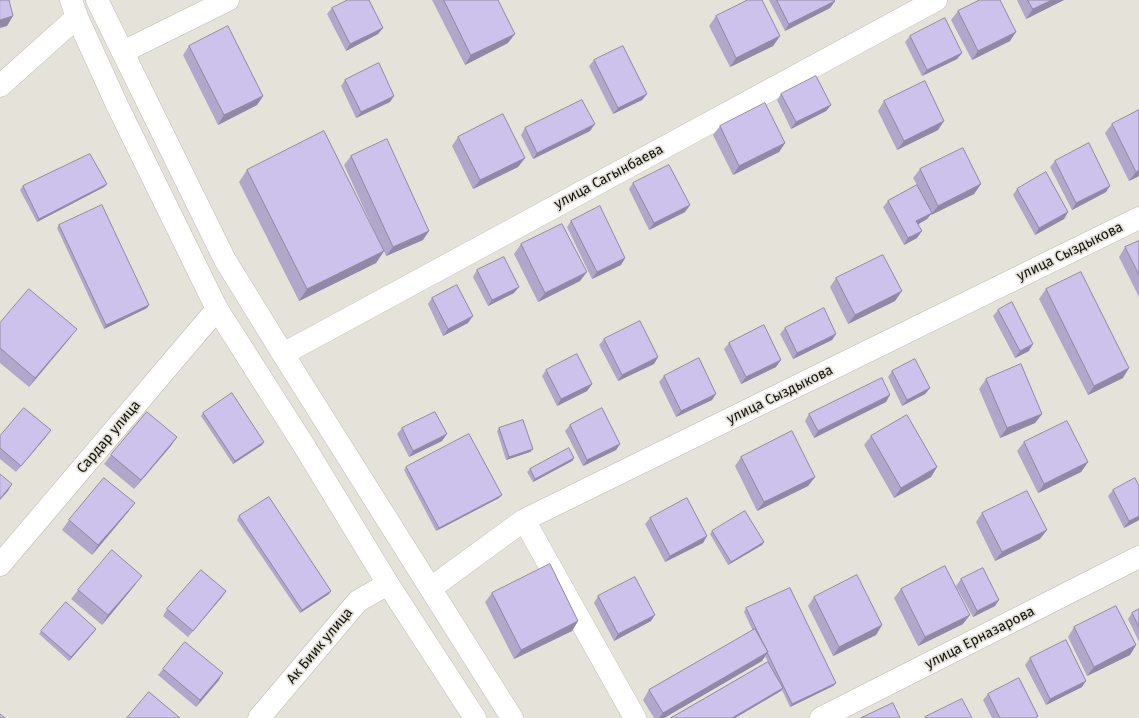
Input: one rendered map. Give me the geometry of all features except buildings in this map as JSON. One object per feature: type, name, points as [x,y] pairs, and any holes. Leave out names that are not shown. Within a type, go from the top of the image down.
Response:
[{"type":"main road","points":[[98,0],[225,260],[512,718]]},
{"type":"main road","points":[[123,52],[228,0]]},
{"type":"main road","name":"улица Сагынбаева","points":[[283,354],[936,0]]},
{"type":"main road","points":[[0,86],[74,8],[117,105],[217,309],[303,444],[388,584],[474,718]]},
{"type":"main road","name":"улица Сыздыкова","points":[[431,588],[524,520],[1139,218]]},
{"type":"main road","name":"Сардар улица","points":[[0,565],[217,309]]},
{"type":"main road","points":[[524,520],[635,718]]},
{"type":"main road","name":"улица Ерназарова","points":[[821,718],[1139,557]]},
{"type":"main road","name":"Ак Биик улица","points":[[259,718],[358,601],[388,584]]}]
